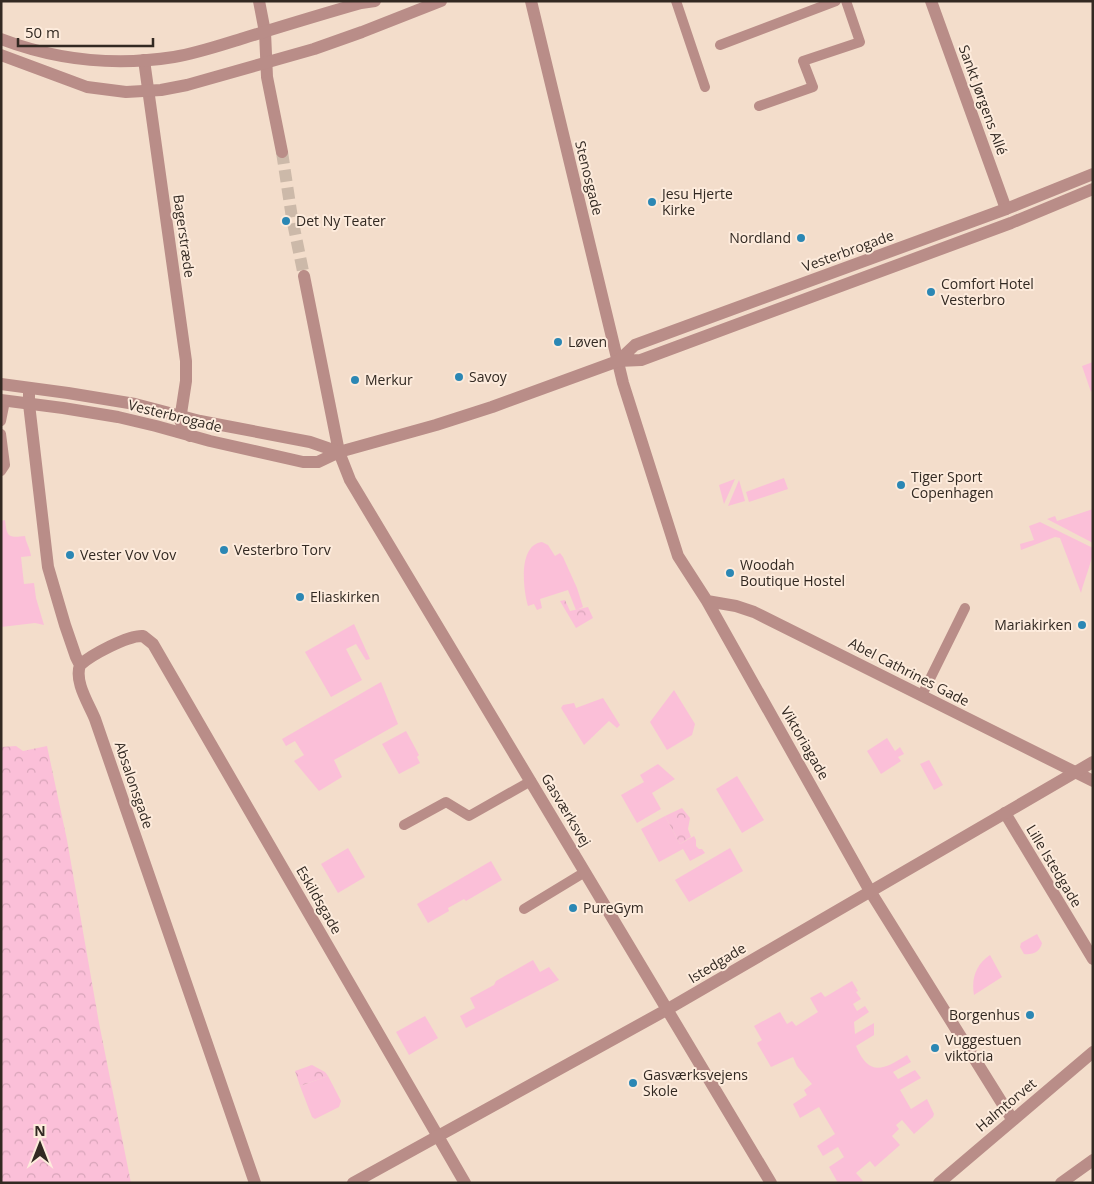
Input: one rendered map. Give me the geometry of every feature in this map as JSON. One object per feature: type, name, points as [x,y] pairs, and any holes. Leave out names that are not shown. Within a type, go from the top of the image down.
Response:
[{"type":"street","points":[[259,1],[266,32],[267,76],[282,152]]},
{"type":"street","points":[[1,39],[31,49],[66,57],[124,61],[144,60],[184,54],[266,32],[361,3],[375,1]]},
{"type":"street","points":[[1,55],[87,87],[110,92],[148,92],[187,85],[314,49],[441,1]]},
{"type":"street","name":"Stenosgade","points":[[531,1],[618,361]]},
{"type":"street","name":"Sankt Jørgens Allé","points":[[931,1],[1006,209]]},
{"type":"street","name":"Bagerstræde","points":[[144,60],[186,361],[186,381],[180,417]]},
{"type":"street","name":"Vesterbrogade","points":[[618,361],[635,345],[1006,209],[1093,174]]},
{"type":"street","name":"Vesterbrogade","points":[[3,400],[118,417],[303,462],[318,462],[339,452],[492,407],[618,361],[641,360],[1012,223],[1093,189]]},
{"type":"street","points":[[304,276],[339,452]]},
{"type":"street","name":"Viktoriagade","points":[[618,361],[634,419],[678,556],[707,601],[870,891],[1012,1119]]},
{"type":"street","name":"Vesterbrogade","points":[[1,384],[135,404],[180,417],[310,442],[339,452]]},
{"type":"street","name":"Absalonsgade","points":[[29,389],[29,404],[48,567],[62,617],[80,665],[81,685],[98,729],[255,1183]]},
{"type":"street","points":[[180,417],[182,425],[190,436]]},
{"type":"street","name":"Gasværksvej","points":[[339,452],[350,480],[771,1183]]},
{"type":"street","name":"Abel Cathrines Gade","points":[[707,601],[736,606],[754,612],[1093,781]]},
{"type":"street","name":"Eskildsgade","points":[[80,665],[120,641],[134,636],[143,636],[148,639],[158,652],[465,1183]]},
{"type":"street","name":"Istedgade","points":[[353,1183],[668,1009],[1093,762]]},
{"type":"street","name":"Lille Istedgade","points":[[1005,813],[1093,959]]},
{"type":"street","name":"Halmtorvet","points":[[939,1183],[1093,1052]]},
{"type":"street","points":[[1067,1181],[1093,1160]]},
{"type":"lane","points":[[676,1],[706,87]]},
{"type":"lane","points":[[720,45],[836,1]]},
{"type":"lane","points":[[759,106],[813,87],[804,61],[860,42],[846,1]]},
{"type":"lane","points":[[1,421],[3,400]]},
{"type":"lane","points":[[1,434],[5,465],[1,471]]},
{"type":"lane","points":[[922,695],[966,608]]},
{"type":"lane","points":[[404,825],[446,802],[469,816],[531,781]]},
{"type":"lane","points":[[524,909],[586,872]]},
{"type":"green space","points":[[1093,362],[1093,388],[1091,392],[1082,366]]},
{"type":"green space","points":[[784,478],[788,489],[749,502],[746,492]]},
{"type":"green space","points":[[735,479],[724,504],[719,485]]},
{"type":"green space","points":[[739,480],[745,501],[728,506]]},
{"type":"green space","points":[[1093,509],[1093,543],[1047,519],[1055,516],[1057,521]]},
{"type":"green space","points":[[5,520],[9,535],[15,537],[25,536],[31,556],[21,557],[24,584],[34,583],[36,598],[44,625],[35,623],[1,627],[1,521]]},
{"type":"green space","points":[[1040,522],[1093,548],[1092,558],[1081,593],[1060,538],[1055,537],[1021,550],[1020,544],[1034,540],[1029,526]]},
{"type":"green space","points":[[542,542],[548,545],[555,556],[560,553],[563,557],[583,607],[576,610],[568,590],[540,599],[542,608],[537,610],[534,604],[528,606],[524,579],[526,559],[534,545]]},
{"type":"green space","points":[[565,600],[570,611],[588,607],[593,618],[576,628],[560,601]]},
{"type":"green space","points":[[354,624],[370,659],[366,660],[356,644],[346,649],[362,680],[331,697],[305,652]]},
{"type":"green space","points":[[381,682],[398,724],[334,760],[342,777],[319,791],[294,761],[304,755],[295,741],[286,746],[282,739]]},
{"type":"green space","points":[[674,690],[695,724],[692,735],[667,750],[650,722]]},
{"type":"green space","points":[[603,698],[620,725],[617,728],[609,721],[584,745],[561,708],[563,705],[574,703],[576,708]]},
{"type":"green space","points":[[406,731],[419,755],[417,757],[420,763],[399,774],[382,744]]},
{"type":"green space","points":[[887,738],[895,751],[900,747],[904,754],[898,757],[901,761],[881,774],[867,751]]},
{"type":"green space","points":[[16,746],[23,751],[47,746],[67,840],[99,1023],[131,1183],[1,1183],[1,747]]},
{"type":"green space","points":[[929,760],[943,785],[934,790],[920,764]]},
{"type":"green space","points":[[658,764],[675,779],[652,793],[661,809],[637,823],[621,795],[644,782],[640,775]]},
{"type":"green space","points":[[737,776],[764,820],[742,833],[716,789]]},
{"type":"green space","points":[[682,808],[690,818],[688,829],[691,837],[680,844],[665,816]]},
{"type":"green space","points":[[665,816],[680,844],[694,836],[696,846],[705,853],[690,861],[683,849],[659,862],[641,829]]},
{"type":"green space","points":[[348,848],[365,877],[338,893],[321,864]]},
{"type":"green space","points":[[730,848],[743,871],[689,902],[675,880]]},
{"type":"green space","points":[[491,861],[502,880],[466,901],[464,899],[448,908],[449,911],[428,923],[417,904]]},
{"type":"green space","points":[[1037,934],[1042,943],[1040,949],[1030,954],[1024,954],[1020,947],[1021,943]]},
{"type":"green space","points":[[990,955],[1002,977],[974,995],[973,983],[978,967]]},
{"type":"green space","points":[[533,960],[540,972],[549,967],[559,980],[466,1028],[460,1016],[475,1008],[470,998]]},
{"type":"green space","points":[[852,981],[861,999],[853,1004],[857,1011],[865,1006],[869,1012],[854,1022],[855,1034],[874,1023],[874,1035],[856,1046],[861,1056],[866,1063],[877,1068],[891,1064],[907,1055],[911,1062],[893,1072],[898,1079],[915,1070],[921,1078],[900,1090],[911,1109],[927,1099],[934,1114],[914,1134],[902,1120],[896,1125],[899,1129],[892,1136],[900,1145],[875,1167],[870,1161],[856,1173],[863,1181],[860,1183],[838,1183],[829,1167],[844,1157],[838,1147],[823,1156],[817,1146],[835,1134],[819,1107],[800,1118],[793,1104],[807,1095],[804,1090],[812,1084],[797,1066],[793,1057],[771,1067],[757,1043],[762,1040],[754,1026],[780,1012],[787,1024],[792,1021],[796,1026],[818,1012],[810,998],[821,992],[825,997]]},
{"type":"green space","points":[[425,1016],[438,1038],[409,1055],[396,1032]]},
{"type":"green space","points":[[312,1065],[325,1072],[328,1076],[300,1086],[295,1071]]},
{"type":"green space","points":[[328,1076],[341,1101],[339,1107],[315,1119],[312,1117],[300,1086]]},
{"type":"tunnel","points":[[282,152],[292,218],[304,276]]},
{"type":"place","name":"Jesu Hjerte Kirke","points":[[652,202]]},
{"type":"place","name":"Det Ny Teater","points":[[286,221]]},
{"type":"place","name":"Nordland","points":[[801,238]]},
{"type":"place","name":"Comfort Hotel Vesterbro","points":[[931,292]]},
{"type":"place","name":"Løven","points":[[558,342]]},
{"type":"place","name":"Savoy","points":[[459,377]]},
{"type":"place","name":"Merkur","points":[[355,380]]},
{"type":"place","name":"Tiger Sport Copenhagen","points":[[901,485]]},
{"type":"place","name":"Vesterbro Torv","points":[[224,550]]},
{"type":"place","name":"Vester Vov Vov","points":[[70,555]]},
{"type":"place","name":"Woodah Boutique Hostel","points":[[730,573]]},
{"type":"place","name":"Eliaskirken","points":[[300,597]]},
{"type":"place","name":"Mariakirken","points":[[1082,625]]},
{"type":"place","name":"PureGym","points":[[573,908]]},
{"type":"place","name":"Borgenhus","points":[[1030,1015]]},
{"type":"place","name":"Vuggestuen viktoria","points":[[935,1048]]},
{"type":"place","name":"Gasværksvejens Skole","points":[[633,1083]]}]
